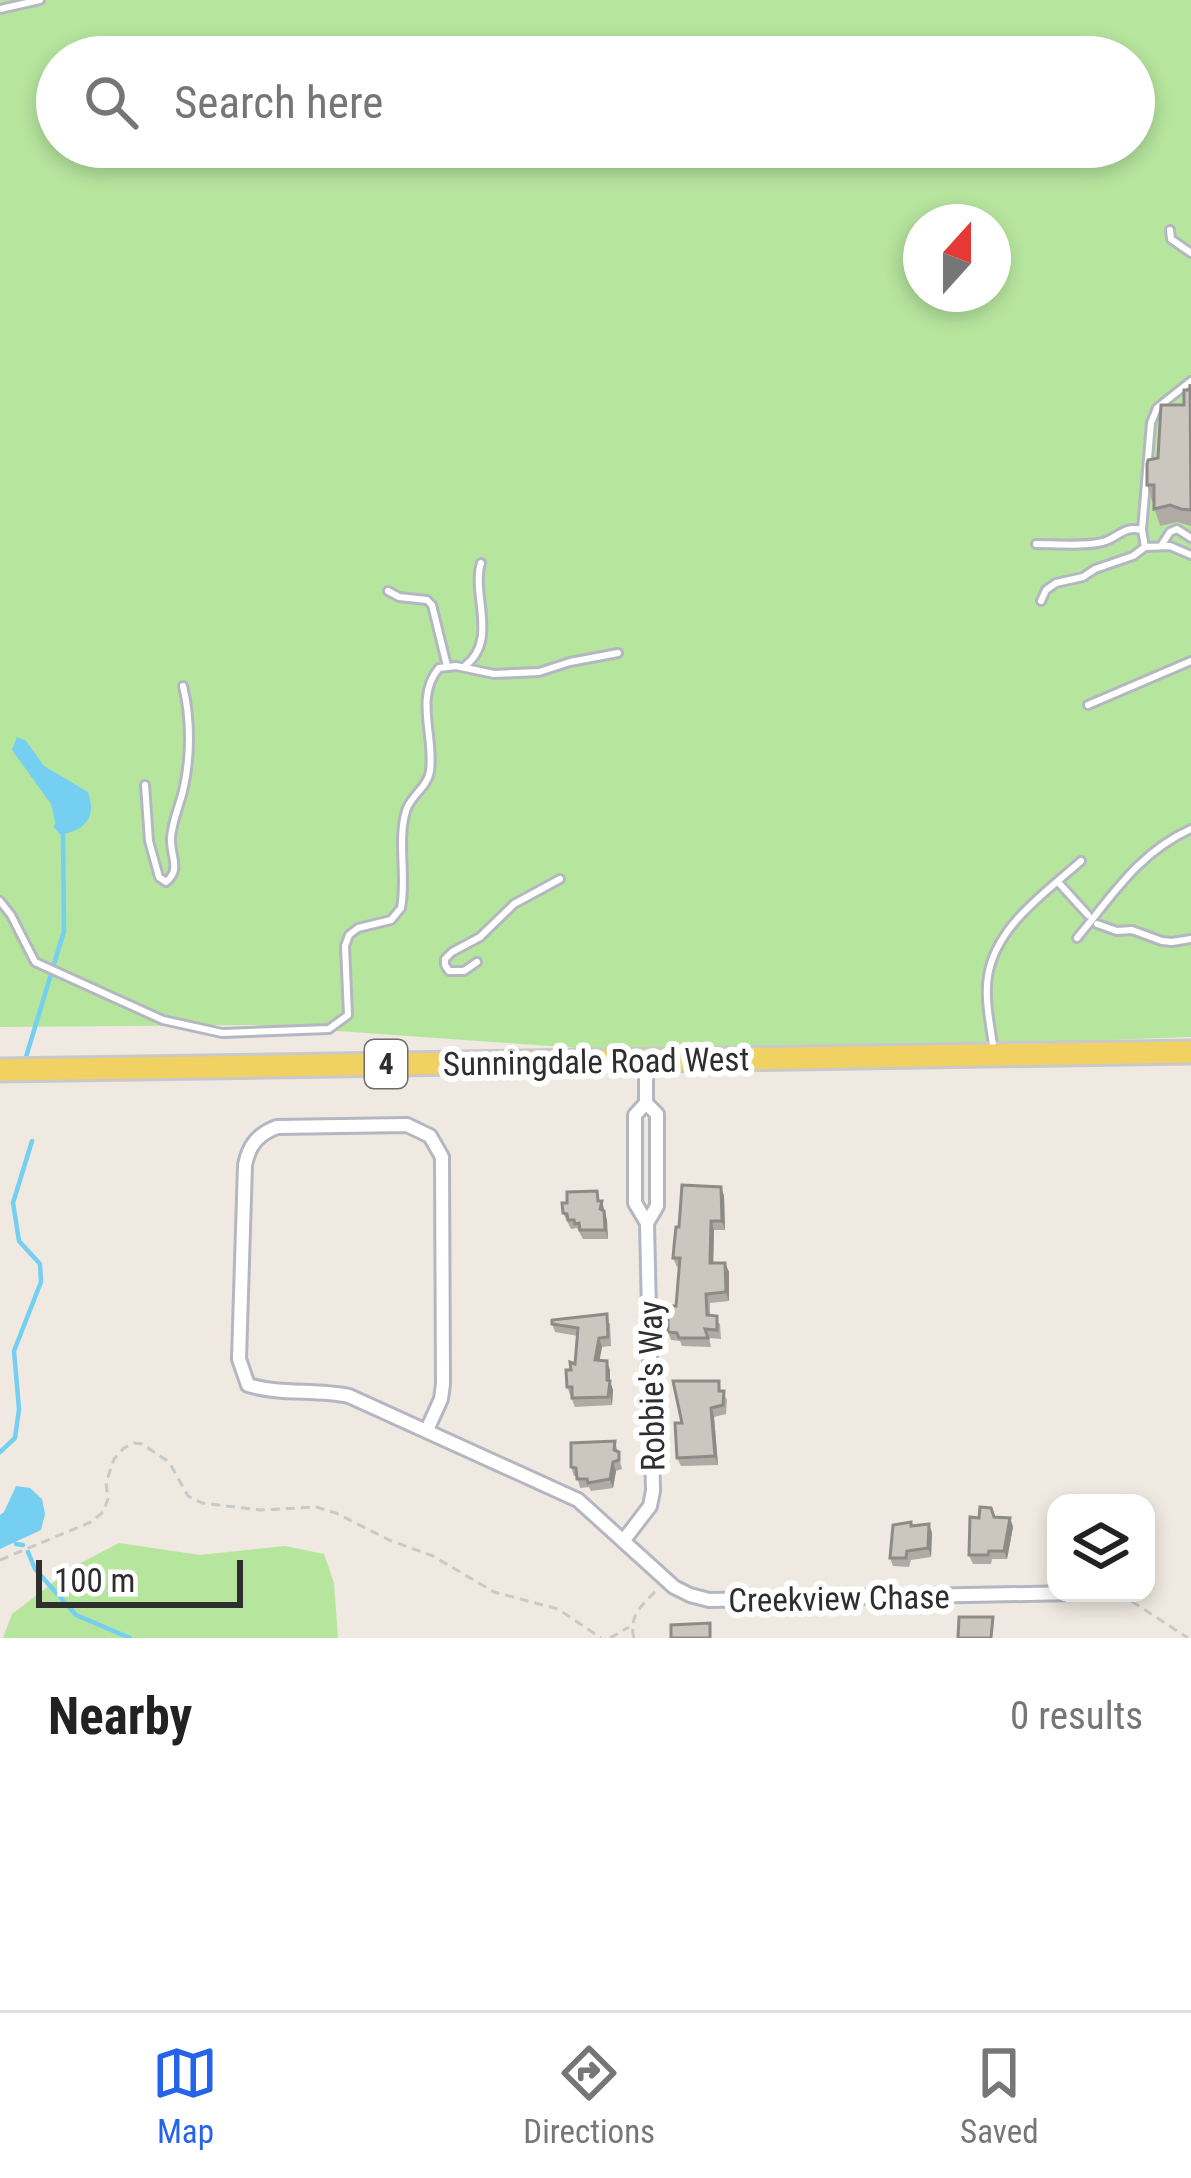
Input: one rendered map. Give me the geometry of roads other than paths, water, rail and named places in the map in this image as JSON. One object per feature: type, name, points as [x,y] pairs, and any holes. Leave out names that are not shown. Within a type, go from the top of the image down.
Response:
[{"type":"main road","name":"Sunningdale Road West","points":[[0,1070],[1191,1052]]},
{"type":"street","name":"Robbie's Way","points":[[624,1540],[650,1506],[653,1491],[646,1223],[635,1203],[635,1115],[646,1103],[646,1060]]},
{"type":"street","name":"Robbie's Way","points":[[646,1103],[657,1114],[657,1206],[646,1223]]},
{"type":"street","name":"Creekview Chase","points":[[428,1430],[443,1384],[442,1156],[436,1145],[430,1136],[407,1125],[277,1126],[265,1132],[254,1141],[245,1165],[238,1359],[248,1385],[349,1396],[578,1499],[690,1595],[710,1600],[1047,1594]]},
{"type":"lane","points":[[0,9],[40,0]]},
{"type":"lane","points":[[1170,230],[1171,239],[1191,253]]},
{"type":"lane","points":[[1144,547],[1151,423],[1157,408],[1191,381]]},
{"type":"lane","points":[[1036,544],[1105,541],[1127,528],[1142,530]]},
{"type":"lane","points":[[1161,546],[1177,529],[1191,538]]},
{"type":"lane","points":[[1041,601],[1056,583],[1083,577],[1144,547],[1169,546],[1191,554]]},
{"type":"lane","points":[[462,668],[473,660],[480,644],[481,562]]},
{"type":"lane","points":[[388,591],[399,597],[422,598],[432,605],[447,667]]},
{"type":"lane","points":[[0,901],[35,962],[163,1020],[221,1033],[321,1030],[340,1023],[348,1015],[345,946],[349,935],[391,920],[401,908],[406,808],[430,773],[429,681],[439,668],[494,674],[539,672],[618,653]]},
{"type":"lane","points":[[1088,705],[1191,661]]},
{"type":"lane","points":[[146,785],[149,842],[159,878],[166,882],[176,870],[170,842],[188,750],[188,706],[182,686]]},
{"type":"lane","points":[[1077,938],[1133,868],[1164,842],[1191,829]]},
{"type":"lane","points":[[994,1055],[987,981],[994,952],[1028,908],[1081,861]]},
{"type":"lane","points":[[477,962],[464,971],[449,970],[445,959],[480,937],[514,904],[560,879]]},
{"type":"lane","points":[[1058,882],[1088,915]]},
{"type":"lane","points":[[1097,924],[1172,943],[1191,939]]},
{"type":"water","points":[[17,737],[26,741],[44,766],[88,792],[90,814],[79,829],[63,834],[56,826],[51,804],[12,750]]},
{"type":"water","points":[[16,1486],[30,1488],[42,1499],[41,1530],[0,1549],[0,1515]]},
{"type":"waterway","points":[[26,1057],[64,931],[63,834],[56,826]]},
{"type":"waterway","points":[[0,1452],[15,1438],[19,1409],[14,1351],[41,1282],[40,1264],[19,1241],[13,1203],[32,1141]]},
{"type":"waterway","points":[[16,1544],[23,1545]]},
{"type":"waterway","points":[[28,1552],[35,1569],[76,1615],[130,1638]]}]
